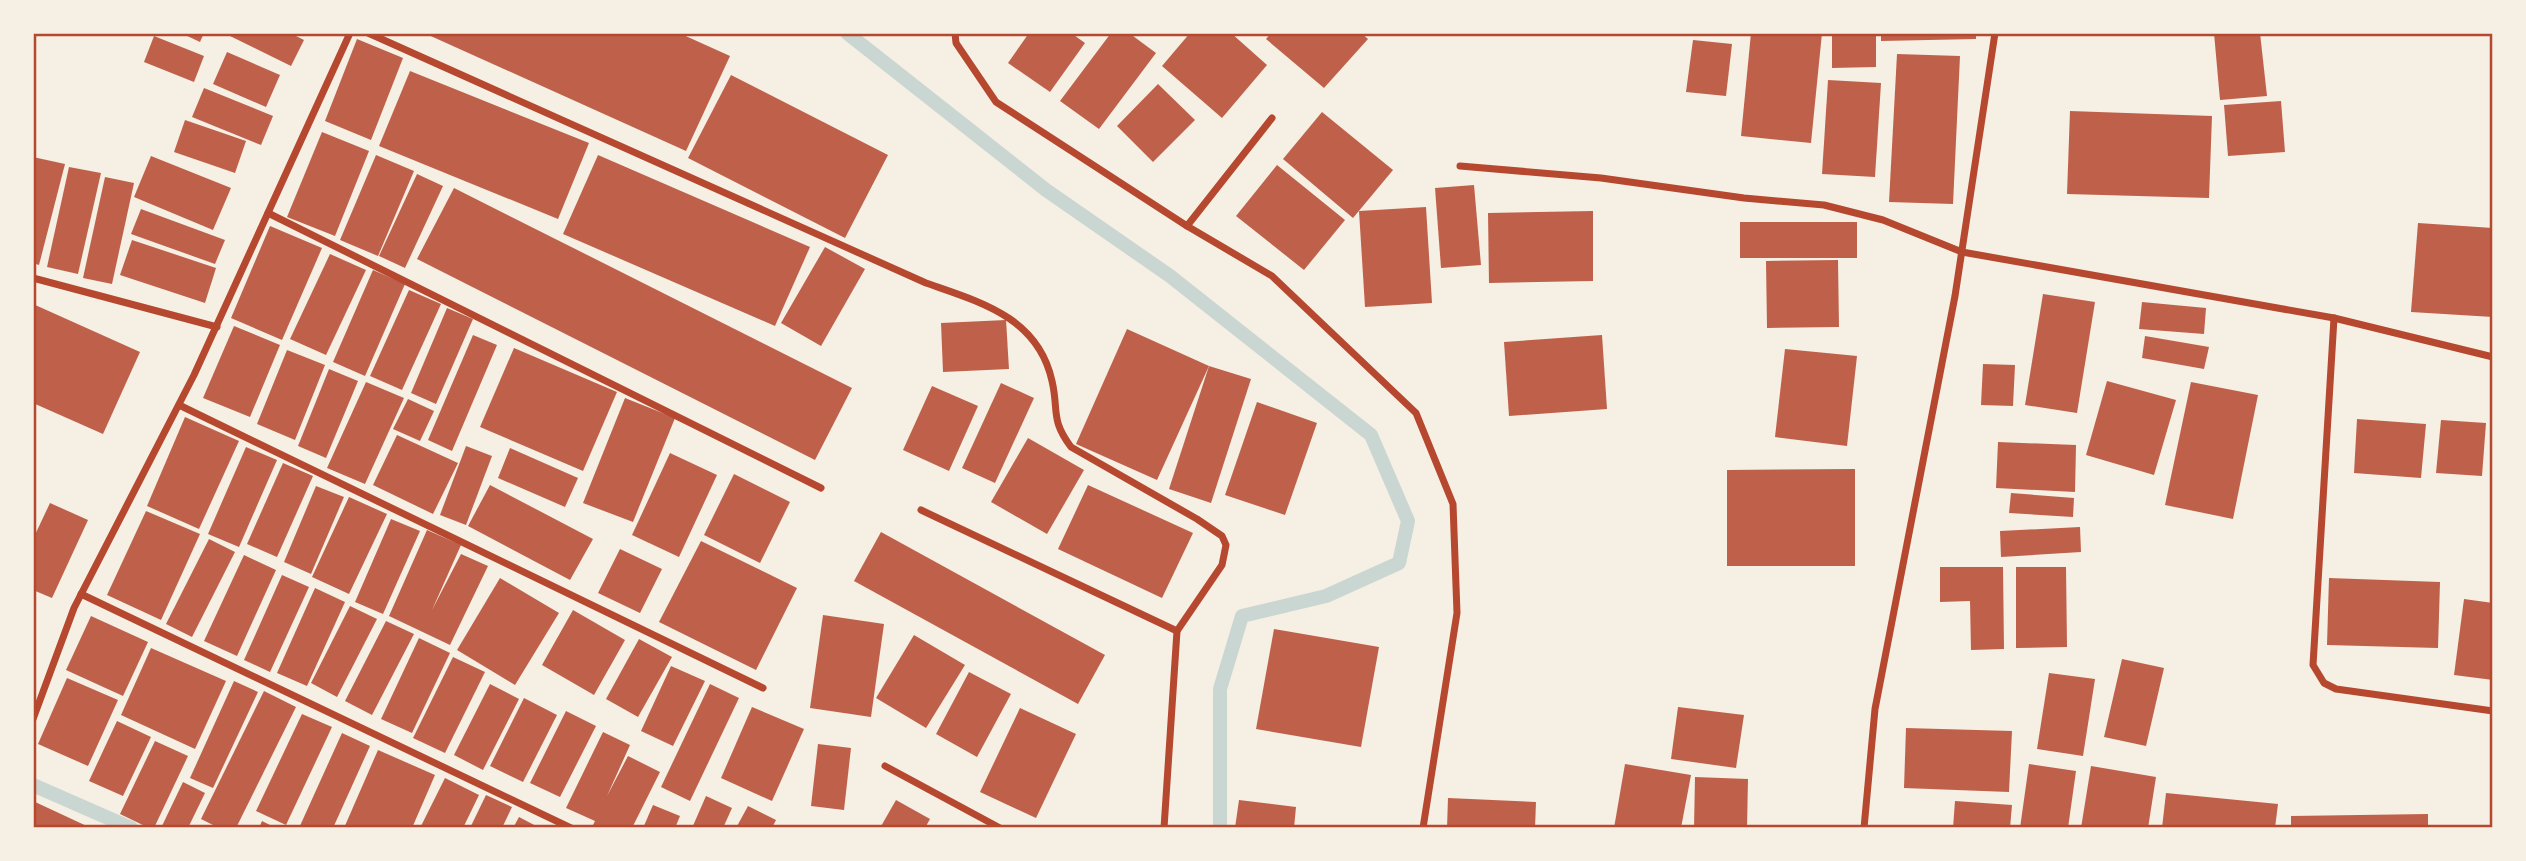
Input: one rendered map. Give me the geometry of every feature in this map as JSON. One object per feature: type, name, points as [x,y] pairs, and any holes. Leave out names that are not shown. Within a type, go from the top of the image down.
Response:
[{"type":"street","points":[[33,718],[81,594],[217,327],[350,33]]},
{"type":"street","points":[[369,33],[926,283],[994,307],[1037,342],[1052,380],[1058,429],[1071,447],[1197,519],[1222,536],[1226,545],[1222,565],[1177,631],[1164,828]]},
{"type":"street","points":[[955,33],[956,43],[996,102],[1186,226],[1272,276],[1416,413],[1453,504],[1457,613],[1423,828]]},
{"type":"street","points":[[1864,828],[1875,709],[1962,253],[1995,33]]},
{"type":"street","points":[[1186,226],[1272,118]]},
{"type":"street","points":[[1460,166],[1601,178],[1744,198],[1824,205],[1883,220],[1962,253],[2334,318],[2493,357]]},
{"type":"street","points":[[268,213],[821,488]]},
{"type":"street","points":[[33,278],[217,327]]},
{"type":"street","points":[[2334,318],[2313,665],[2324,683],[2336,689],[2493,711]]},
{"type":"street","points":[[179,405],[763,688]]},
{"type":"street","points":[[921,510],[1177,631]]},
{"type":"street","points":[[81,594],[571,828]]},
{"type":"street","points":[[886,766],[1000,828]]},
{"type":"building","points":[[181,33],[204,33],[200,42]]},
{"type":"building","points":[[232,33],[290,33],[304,40],[291,66],[230,36]]},
{"type":"building","points":[[424,33],[679,33],[730,56],[686,151]]},
{"type":"building","points":[[1029,33],[1071,33],[1085,43],[1050,92],[1008,63]]},
{"type":"building","points":[[1111,33],[1129,33],[1156,53],[1099,129],[1060,101]]},
{"type":"building","points":[[1190,33],[1231,33],[1267,65],[1222,118],[1162,66]]},
{"type":"building","points":[[1271,33],[1361,33],[1368,39],[1324,88],[1266,39]]},
{"type":"building","points":[[1751,33],[1822,33],[1811,143],[1741,136]]},
{"type":"building","points":[[1832,33],[1876,33],[1876,67],[1832,68]]},
{"type":"building","points":[[1881,33],[1976,33],[1976,39],[1881,41]]},
{"type":"building","points":[[2214,33],[2260,33],[2267,96],[2220,100]]},
{"type":"building","points":[[154,36],[204,56],[194,82],[144,62]]},
{"type":"building","points":[[357,39],[403,58],[371,140],[325,121]]},
{"type":"building","points":[[1693,40],[1732,44],[1726,96],[1686,92]]},
{"type":"building","points":[[227,52],[280,75],[266,107],[213,84]]},
{"type":"building","points":[[1897,54],[1960,56],[1953,204],[1889,202]]},
{"type":"building","points":[[410,71],[589,143],[558,219],[379,146]]},
{"type":"building","points":[[731,75],[888,155],[845,238],[688,158]]},
{"type":"building","points":[[1828,80],[1881,83],[1875,177],[1822,174]]},
{"type":"building","points":[[1158,84],[1195,120],[1153,162],[1117,126]]},
{"type":"building","points":[[204,88],[273,116],[261,145],[192,117]]},
{"type":"building","points":[[2281,101],[2285,152],[2228,156],[2224,105]]},
{"type":"building","points":[[2070,111],[2212,116],[2209,198],[2067,194]]},
{"type":"building","points":[[1322,112],[1393,170],[1353,218],[1283,159]]},
{"type":"building","points":[[185,120],[246,141],[235,173],[174,152]]},
{"type":"building","points":[[322,132],[369,151],[335,236],[287,217]]},
{"type":"building","points":[[376,155],[414,171],[378,256],[340,240]]},
{"type":"building","points":[[598,155],[810,247],[775,326],[563,234]]},
{"type":"building","points":[[151,156],[231,188],[213,230],[134,197]]},
{"type":"building","points":[[33,157],[65,164],[39,265],[33,263]]},
{"type":"building","points":[[1277,165],[1345,220],[1304,270],[1236,216]]},
{"type":"building","points":[[69,167],[101,173],[78,274],[47,267]]},
{"type":"building","points":[[417,174],[443,186],[405,268],[379,256]]},
{"type":"building","points":[[105,177],[134,183],[112,284],[83,278]]},
{"type":"building","points":[[1474,185],[1481,265],[1441,268],[1435,188]]},
{"type":"building","points":[[454,188],[852,388],[815,460],[417,259]]},
{"type":"building","points":[[1426,207],[1432,303],[1365,307],[1359,211]]},
{"type":"building","points":[[141,209],[225,240],[215,264],[131,234]]},
{"type":"building","points":[[1593,211],[1593,281],[1489,283],[1488,213]]},
{"type":"building","points":[[1740,222],[1857,222],[1857,258],[1740,258]]},
{"type":"building","points":[[2418,223],[2493,228],[2493,317],[2411,312]]},
{"type":"building","points":[[270,226],[322,248],[282,340],[231,318]]},
{"type":"building","points":[[132,240],[216,268],[205,303],[120,275]]},
{"type":"building","points":[[825,247],[865,269],[821,346],[781,323]]},
{"type":"building","points":[[330,254],[366,270],[326,355],[290,339]]},
{"type":"building","points":[[1838,260],[1839,327],[1767,328],[1766,261]]},
{"type":"building","points":[[373,270],[405,284],[365,376],[333,362]]},
{"type":"building","points":[[409,290],[441,304],[402,390],[370,376]]},
{"type":"building","points":[[2043,294],[2095,302],[2077,413],[2025,405]]},
{"type":"building","points":[[2142,302],[2206,308],[2204,334],[2139,329]]},
{"type":"building","points":[[33,304],[140,352],[103,434],[33,403]]},
{"type":"building","points":[[447,308],[473,319],[436,404],[411,393]]},
{"type":"building","points":[[1006,320],[1009,369],[943,372],[941,323]]},
{"type":"building","points":[[234,326],[280,345],[250,417],[203,398]]},
{"type":"building","points":[[1127,329],[1209,366],[1157,480],[1076,444]]},
{"type":"building","points":[[473,335],[497,345],[452,451],[428,440]]},
{"type":"building","points":[[1602,335],[1607,409],[1509,416],[1504,342]]},
{"type":"building","points":[[2145,336],[2209,347],[2204,369],[2142,358]]},
{"type":"building","points":[[514,348],[617,392],[583,471],[480,427]]},
{"type":"building","points":[[1785,349],[1857,356],[1847,446],[1775,437]]},
{"type":"building","points":[[287,350],[325,365],[295,440],[257,424]]},
{"type":"building","points":[[1983,364],[2015,365],[2013,406],[1981,405]]},
{"type":"building","points":[[1209,366],[1251,379],[1211,503],[1169,489]]},
{"type":"building","points":[[329,369],[358,381],[326,458],[298,446]]},
{"type":"building","points":[[2107,381],[2176,400],[2154,475],[2086,455]]},
{"type":"building","points":[[366,382],[404,398],[365,484],[327,468]]},
{"type":"building","points":[[2191,382],[2258,395],[2233,519],[2165,505]]},
{"type":"building","points":[[1001,383],[1034,398],[995,483],[962,468]]},
{"type":"building","points":[[932,386],[978,406],[949,471],[903,450]]},
{"type":"building","points":[[625,398],[675,418],[633,522],[583,503]]},
{"type":"building","points":[[408,399],[434,411],[420,441],[393,429]]},
{"type":"building","points":[[1257,402],[1317,423],[1285,515],[1225,495]]},
{"type":"building","points":[[185,417],[239,441],[199,529],[147,506]]},
{"type":"building","points":[[2357,419],[2426,424],[2421,478],[2354,473]]},
{"type":"building","points":[[2441,420],[2486,423],[2482,476],[2436,473]]},
{"type":"building","points":[[397,435],[458,463],[433,514],[373,485]]},
{"type":"building","points":[[1028,438],[1084,470],[1047,534],[991,502]]},
{"type":"building","points":[[1998,442],[2076,445],[2075,492],[1996,488]]},
{"type":"building","points":[[466,446],[492,456],[466,525],[440,515]]},
{"type":"building","points":[[246,447],[277,460],[239,547],[208,534]]},
{"type":"building","points":[[510,448],[578,478],[565,507],[498,478]]},
{"type":"building","points":[[670,453],[717,475],[679,557],[632,535]]},
{"type":"building","points":[[283,463],[313,476],[277,557],[247,544]]},
{"type":"building","points":[[1855,469],[1855,566],[1727,566],[1727,470]]},
{"type":"building","points":[[734,474],[790,502],[760,563],[704,535]]},
{"type":"building","points":[[490,485],[593,539],[570,580],[468,526]]},
{"type":"building","points":[[1088,485],[1193,533],[1162,598],[1058,549]]},
{"type":"building","points":[[316,486],[344,497],[311,574],[284,562]]},
{"type":"building","points":[[2011,493],[2074,498],[2073,517],[2009,513]]},
{"type":"building","points":[[349,497],[387,514],[349,594],[312,577]]},
{"type":"building","points":[[50,503],[88,520],[52,598],[33,590],[33,539]]},
{"type":"building","points":[[146,511],[200,534],[161,620],[107,595]]},
{"type":"building","points":[[391,519],[420,531],[383,614],[355,602]]},
{"type":"building","points":[[2080,527],[2081,552],[2001,557],[2000,531]]},
{"type":"building","points":[[427,530],[461,545],[432,610],[461,554],[488,566],[450,645],[389,616]]},
{"type":"building","points":[[881,532],[1105,655],[1078,704],[854,581]]},
{"type":"building","points":[[209,539],[235,552],[192,637],[166,624]]},
{"type":"building","points":[[701,541],[797,588],[756,670],[659,622]]},
{"type":"building","points":[[620,549],[662,569],[640,613],[598,593]]},
{"type":"building","points":[[244,555],[276,570],[237,656],[204,641]]},
{"type":"building","points":[[1940,567],[2003,567],[2004,649],[1971,650],[1970,601],[1940,602]]},
{"type":"building","points":[[2016,567],[2066,567],[2067,647],[2016,648]]},
{"type":"building","points":[[282,575],[309,587],[270,672],[244,660]]},
{"type":"building","points":[[500,578],[559,613],[515,685],[457,650]]},
{"type":"building","points":[[2329,578],[2440,582],[2438,648],[2327,645]]},
{"type":"building","points":[[315,588],[345,602],[307,686],[277,673]]},
{"type":"building","points":[[2464,599],[2493,603],[2493,680],[2454,675]]},
{"type":"building","points":[[350,606],[377,619],[337,697],[311,683]]},
{"type":"building","points":[[573,610],[625,640],[594,695],[542,665]]},
{"type":"building","points":[[823,615],[884,624],[871,717],[810,708]]},
{"type":"building","points":[[91,616],[148,642],[123,696],[66,670]]},
{"type":"building","points":[[386,621],[414,634],[372,715],[345,701]]},
{"type":"building","points":[[1274,629],[1379,647],[1361,747],[1256,729]]},
{"type":"building","points":[[914,635],[965,665],[926,728],[876,698]]},
{"type":"building","points":[[419,638],[450,653],[412,733],[381,719]]},
{"type":"building","points":[[639,639],[672,657],[638,717],[606,699]]},
{"type":"building","points":[[151,648],[226,681],[195,749],[121,715]]},
{"type":"building","points":[[453,657],[485,672],[445,753],[413,738]]},
{"type":"building","points":[[2122,659],[2164,668],[2146,746],[2104,737]]},
{"type":"building","points":[[671,666],[705,681],[673,746],[641,731]]},
{"type":"building","points":[[969,672],[1011,694],[977,757],[936,734]]},
{"type":"building","points":[[2049,673],[2095,679],[2083,756],[2037,749]]},
{"type":"building","points":[[67,678],[118,700],[88,766],[38,744]]},
{"type":"building","points":[[234,681],[258,692],[213,788],[190,778]]},
{"type":"building","points":[[490,684],[519,699],[483,770],[454,755]]},
{"type":"building","points":[[710,684],[739,698],[690,801],[661,787]]},
{"type":"building","points":[[264,691],[296,707],[236,828],[219,828],[201,819]]},
{"type":"building","points":[[524,698],[557,715],[523,782],[490,766]]},
{"type":"building","points":[[752,707],[804,729],[772,801],[721,778]]},
{"type":"building","points":[[1678,707],[1744,715],[1736,768],[1671,759]]},
{"type":"building","points":[[1020,708],[1076,734],[1036,818],[980,792]]},
{"type":"building","points":[[566,711],[596,726],[560,797],[530,783]]},
{"type":"building","points":[[302,714],[332,727],[286,825],[256,811]]},
{"type":"building","points":[[117,721],[151,737],[123,796],[89,781]]},
{"type":"building","points":[[1906,728],[2012,731],[2009,792],[1904,788]]},
{"type":"building","points":[[603,732],[630,745],[607,796],[628,756],[660,772],[632,828],[600,828],[593,825],[595,821],[566,808]]},
{"type":"building","points":[[342,733],[370,746],[333,828],[299,828]]},
{"type":"building","points":[[155,741],[188,756],[154,828],[149,828],[120,814]]},
{"type":"building","points":[[818,744],[851,748],[844,810],[811,806]]},
{"type":"building","points":[[378,750],[435,775],[412,828],[344,828]]},
{"type":"building","points":[[1625,764],[1691,775],[1681,828],[1614,828]]},
{"type":"building","points":[[2029,764],[2076,771],[2068,828],[2020,828]]},
{"type":"building","points":[[2091,766],[2156,777],[2148,828],[2081,828]]},
{"type":"building","points":[[1695,777],[1748,779],[1747,828],[1694,828]]},
{"type":"building","points":[[445,778],[479,795],[463,828],[420,828]]},
{"type":"building","points":[[183,782],[205,793],[188,828],[161,828]]},
{"type":"building","points":[[2166,793],[2278,804],[2275,828],[2162,828]]},
{"type":"building","points":[[486,795],[512,807],[502,828],[470,828]]},
{"type":"building","points":[[706,796],[732,808],[723,828],[692,828]]},
{"type":"building","points":[[1448,798],[1536,802],[1535,828],[1447,828]]},
{"type":"building","points":[[896,800],[930,819],[925,828],[880,828]]},
{"type":"building","points":[[1239,800],[1296,807],[1294,828],[1235,828]]},
{"type":"building","points":[[33,801],[91,828],[33,828]]},
{"type":"building","points":[[1955,801],[2012,805],[2010,828],[1953,828]]},
{"type":"building","points":[[653,805],[680,816],[675,828],[643,828]]},
{"type":"building","points":[[748,806],[776,820],[772,828],[736,828]]},
{"type":"building","points":[[2428,814],[2428,828],[2291,828],[2291,816]]},
{"type":"building","points":[[519,817],[540,828],[513,828]]},
{"type":"building","points":[[262,821],[276,828],[259,828]]},
{"type":"waterway","points":[[847,33],[1046,190],[1170,276],[1371,435],[1408,521],[1399,563],[1326,596],[1242,616],[1220,689],[1220,828]]},
{"type":"waterway","points":[[33,785],[131,828]]}]
